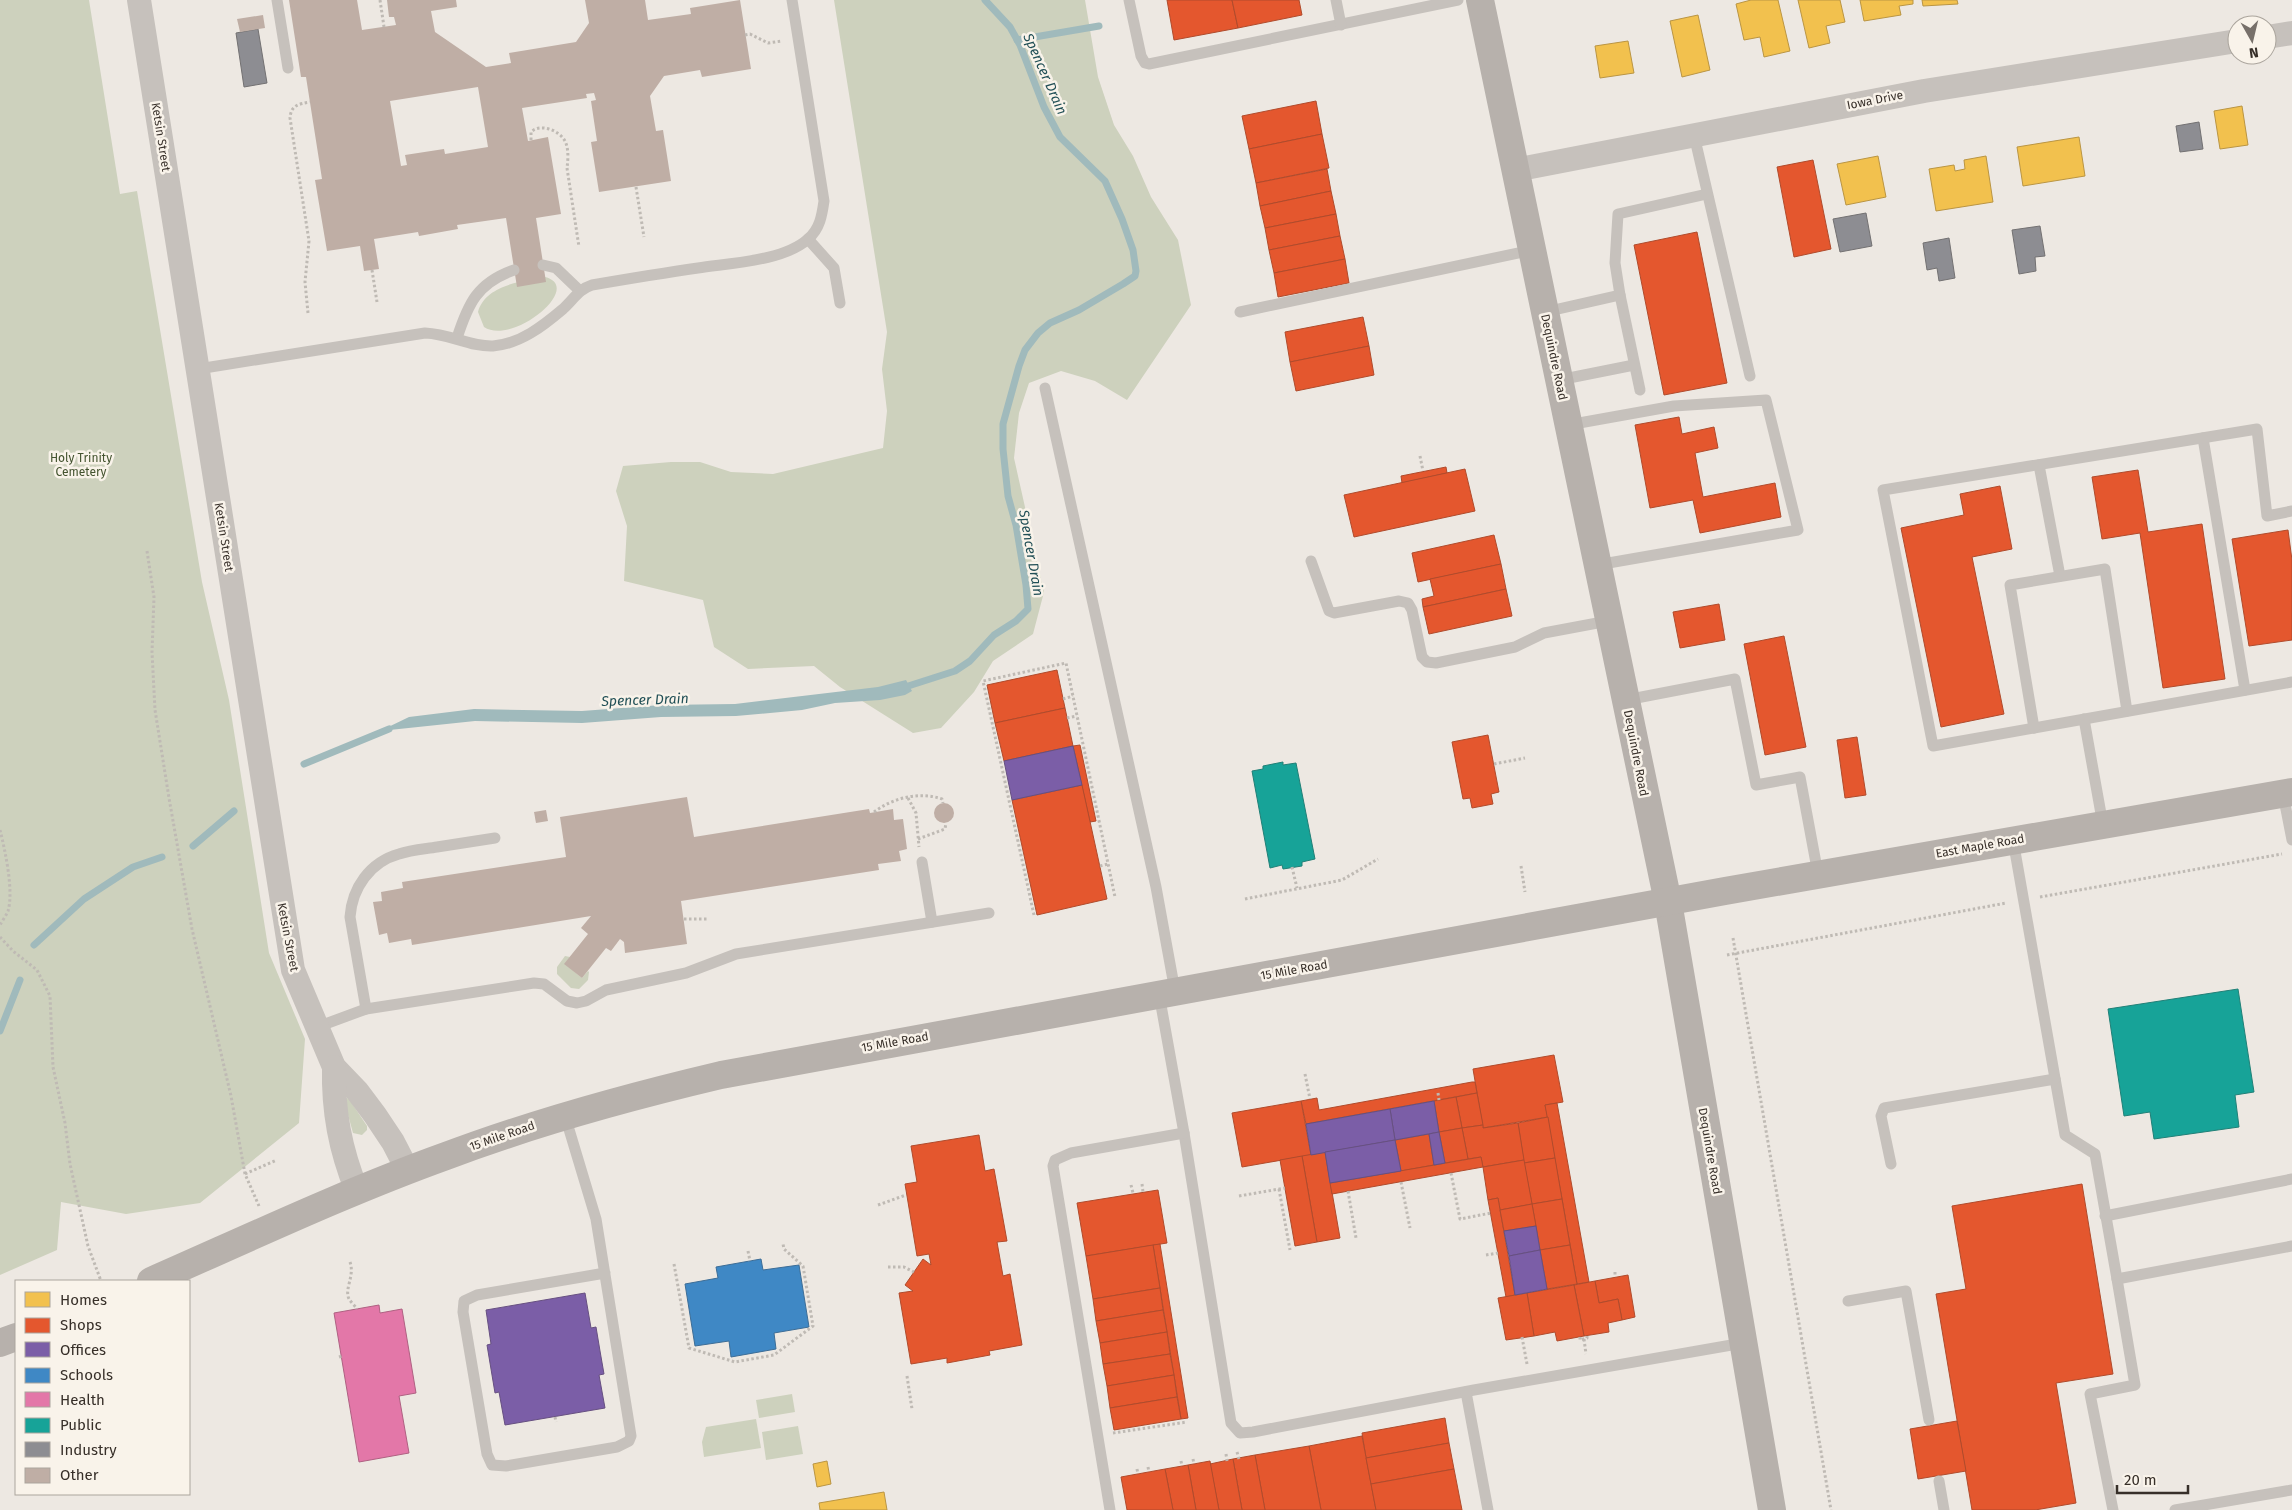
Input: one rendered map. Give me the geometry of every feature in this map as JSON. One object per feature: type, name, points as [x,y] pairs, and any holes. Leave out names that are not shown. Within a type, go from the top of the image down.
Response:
[{"type":"main road","name":"Dequindre Road","points":[[1480,0],[1668,902],[1772,1510]]},
{"type":"main road","name":"East Maple Road","points":[[1668,902],[1818,874],[2288,793]]},
{"type":"main road","name":"15 Mile Road","points":[[153,1280],[408,1170],[489,1140],[614,1101],[721,1075],[1668,902]]},
{"type":"main road","points":[[0,1343],[15,1337]]},
{"type":"street","name":"Ketsin Street","points":[[139,0],[293,970],[334,1066],[357,1091],[375,1115],[393,1142],[408,1170]]},
{"type":"street","points":[[2277,35],[2292,33]]},
{"type":"street","name":"Iowa Drive","points":[[1515,170],[1924,91],[2227,43]]},
{"type":"street","name":"Ketsin Street","points":[[334,1066],[334,1101],[338,1130],[357,1191]]},
{"type":"lane","points":[[277,0],[288,68]]},
{"type":"lane","points":[[198,369],[425,333],[457,338],[480,346],[510,343],[536,330],[564,308],[580,291],[592,285],[770,256],[794,248],[808,239],[817,229],[822,216],[824,201],[792,0]]},
{"type":"lane","points":[[1129,0],[1141,56],[1145,63],[1149,64],[1458,0]]},
{"type":"lane","points":[[1336,0],[1341,25]]},
{"type":"lane","points":[[1694,135],[1750,376]]},
{"type":"lane","points":[[1640,390],[1615,263],[1618,214],[1707,194]]},
{"type":"lane","points":[[808,239],[834,268],[840,303]]},
{"type":"lane","points":[[1240,312],[1532,250]]},
{"type":"lane","points":[[543,265],[556,268],[580,291]]},
{"type":"lane","points":[[457,338],[470,303],[477,293],[499,277],[514,270]]},
{"type":"lane","points":[[1544,312],[1620,295]]},
{"type":"lane","points":[[1558,380],[1634,365]]},
{"type":"lane","points":[[1046,388],[1156,887],[1184,1133],[1231,1423],[1240,1433],[1253,1432],[1743,1343]]},
{"type":"lane","points":[[1568,425],[1674,406],[1766,400],[1798,530],[1597,565]]},
{"type":"lane","points":[[2292,511],[2267,516],[2257,429],[1883,490],[1934,746],[2292,682]]},
{"type":"lane","points":[[2203,438],[2245,690]]},
{"type":"lane","points":[[2039,465],[2060,576]]},
{"type":"lane","points":[[1312,561],[1329,611],[1334,613],[1399,601],[1408,602],[1412,610],[1422,656],[1427,662],[1436,663],[1515,647],[1544,633],[1608,621]]},
{"type":"lane","points":[[2034,728],[2010,585],[2105,569],[2128,711]]},
{"type":"lane","points":[[1626,700],[1735,679],[1756,785],[1800,778],[1818,874]]},
{"type":"lane","points":[[2084,719],[2103,825]]},
{"type":"lane","points":[[2288,793],[2292,840]]},
{"type":"lane","points":[[366,1009],[350,917],[355,891],[362,879],[377,866],[398,854],[495,838]]},
{"type":"lane","points":[[2013,840],[2065,1135],[2095,1154],[2104,1216],[2135,1385],[2090,1394],[2113,1510]]},
{"type":"lane","points":[[922,862],[932,922]]},
{"type":"lane","points":[[317,1027],[366,1009],[538,982],[550,987],[567,1001],[576,1003],[586,1001],[606,990],[686,973],[736,954],[990,913]]},
{"type":"lane","points":[[1891,1164],[1881,1116],[1884,1108],[2055,1079]]},
{"type":"lane","points":[[565,1116],[596,1219],[605,1273],[631,1430],[630,1442],[617,1447],[506,1466],[492,1465],[487,1454],[463,1312],[464,1301],[477,1295],[605,1273]]},
{"type":"lane","points":[[1110,1510],[1053,1166],[1055,1160],[1071,1153],[1184,1133]]},
{"type":"lane","points":[[2104,1216],[2292,1179]]},
{"type":"lane","points":[[2117,1279],[2292,1246]]},
{"type":"lane","points":[[1848,1301],[1906,1292],[1929,1420]]},
{"type":"lane","points":[[1466,1392],[1488,1510]]},
{"type":"lane","points":[[1939,1481],[1944,1510]]},
{"type":"lane","points":[[2175,1510],[2292,1490]]},
{"type":"path","points":[[380,0],[384,27]]},
{"type":"path","points":[[745,35],[750,34],[768,43],[782,41]]},
{"type":"path","points":[[308,313],[305,282],[309,240],[290,118],[292,110],[297,104],[310,102]]},
{"type":"path","points":[[530,140],[531,132],[534,129],[547,128],[561,136],[566,142],[569,159],[567,168],[579,247]]},
{"type":"path","points":[[636,186],[644,237]]},
{"type":"path","points":[[372,270],[377,302]]},
{"type":"path","points":[[1420,456],[1423,472]]},
{"type":"path","points":[[147,551],[154,597],[152,652],[155,710],[192,929],[230,1096],[245,1174],[270,1229]]},
{"type":"path","points":[[1034,915],[983,681],[1066,663],[1086,769],[1115,897]]},
{"type":"path","points":[[1063,698],[1073,696]]},
{"type":"path","points":[[1067,718],[1077,716]]},
{"type":"path","points":[[1494,764],[1525,758]]},
{"type":"path","points":[[874,812],[890,801],[908,798],[936,797],[942,799],[943,803]]},
{"type":"path","points":[[908,798],[916,813],[922,862]]},
{"type":"path","points":[[918,839],[945,829],[946,823]]},
{"type":"path","points":[[0,830],[8,867],[8,911],[0,925]]},
{"type":"path","points":[[2052,894],[2276,855]]},
{"type":"path","points":[[1245,899],[1342,880],[1378,859]]},
{"type":"path","points":[[1100,866],[1108,864]]},
{"type":"path","points":[[1521,866],[1525,892]]},
{"type":"path","points":[[1292,867],[1297,888]]},
{"type":"path","points":[[1727,955],[2003,904]]},
{"type":"path","points":[[684,920],[707,919]]},
{"type":"path","points":[[0,938],[37,970],[50,996],[53,1067],[65,1123],[70,1164],[86,1239],[93,1263],[102,1280]]},
{"type":"path","points":[[1733,938],[1831,1510]]},
{"type":"path","points":[[1305,1074],[1310,1099]]},
{"type":"path","points":[[1438,1093],[1439,1100]]},
{"type":"path","points":[[245,1174],[277,1160]]},
{"type":"path","points":[[1451,1172],[1460,1219],[1491,1213]]},
{"type":"path","points":[[1401,1182],[1410,1228]]},
{"type":"path","points":[[1142,1184],[1143,1192]]},
{"type":"path","points":[[1131,1185],[1133,1194]]},
{"type":"path","points":[[1240,1196],[1285,1188]]},
{"type":"path","points":[[1279,1189],[1290,1250]]},
{"type":"path","points":[[1348,1191],[1356,1238]]},
{"type":"path","points":[[878,1205],[906,1195]]},
{"type":"path","points":[[1287,1233],[1292,1232]]},
{"type":"path","points":[[674,1264],[689,1348],[735,1362],[774,1356],[812,1326],[803,1266],[784,1249],[783,1244]]},
{"type":"path","points":[[748,1251],[750,1261]]},
{"type":"path","points":[[1486,1255],[1498,1253]]},
{"type":"path","points":[[350,1262],[353,1273],[348,1296],[357,1309]]},
{"type":"path","points":[[888,1267],[904,1267],[914,1272]]},
{"type":"path","points":[[1615,1272],[1616,1277]]},
{"type":"path","points":[[1522,1337],[1527,1365]]},
{"type":"path","points":[[1583,1338],[1586,1355]]},
{"type":"path","points":[[906,1376],[912,1409]]},
{"type":"path","points":[[555,1417],[556,1422]]},
{"type":"path","points":[[1112,1433],[1187,1422]]},
{"type":"path","points":[[1237,1452],[1239,1459]]},
{"type":"path","points":[[1226,1454],[1227,1461]]},
{"type":"path","points":[[1148,1467],[1149,1472]]},
{"type":"path","points":[[1137,1469],[1138,1474]]},
{"type":"green space","name":"Holy Trinity Cemetery","points":[[0,0],[89,0],[120,194],[137,191],[202,582],[229,700],[269,953],[305,1039],[299,1123],[200,1203],[126,1214],[61,1202],[57,1250],[0,1275]]},
{"type":"green space","points":[[834,0],[1085,0],[1098,77],[1114,125],[1133,156],[1151,197],[1178,240],[1191,305],[1127,400],[1095,381],[1061,371],[1029,383],[1019,413],[1014,458],[1044,592],[1033,634],[993,661],[974,692],[941,728],[913,733],[840,687],[814,666],[748,669],[714,647],[703,600],[624,581],[627,526],[616,491],[623,466],[671,462],[700,462],[731,472],[773,474],[883,448],[887,411],[882,369],[887,332]]},
{"type":"green space","points":[[545,277],[555,283],[556,292],[551,302],[540,313],[511,329],[496,331],[484,327],[478,312],[488,296],[506,286]]},
{"type":"green space","points":[[565,956],[570,957],[565,964],[582,978],[589,972],[588,980],[579,989],[571,988],[557,974],[557,967]]},
{"type":"green space","points":[[345,1097],[349,1099],[367,1126],[367,1130],[362,1135],[353,1133],[344,1100]]},
{"type":"green space","points":[[792,1394],[795,1412],[759,1418],[756,1400]]},
{"type":"green space","points":[[756,1419],[761,1448],[704,1457],[702,1442],[706,1427]]},
{"type":"green space","points":[[798,1426],[803,1454],[766,1460],[762,1432]]},
{"type":"water","points":[[906,680],[912,691],[905,695],[880,700],[835,703],[802,710],[736,716],[661,717],[582,723],[475,721],[380,731],[409,717],[474,709],[582,711],[661,705],[735,704],[878,687]]},
{"type":"building: Homes","points":[[1751,0],[1778,0],[1790,51],[1764,57],[1760,37],[1744,40],[1736,4]]},
{"type":"building: Homes","points":[[1798,0],[1840,0],[1845,22],[1826,26],[1830,43],[1809,48]]},
{"type":"building: Homes","points":[[1860,0],[1913,0],[1913,4],[1899,6],[1901,15],[1864,21]]},
{"type":"building: Homes","points":[[1922,0],[1957,0],[1958,4],[1923,6]]},
{"type":"building: Homes","points":[[1698,15],[1710,70],[1682,77],[1670,21]]},
{"type":"building: Homes","points":[[1628,41],[1634,73],[1600,78],[1595,46]]},
{"type":"building: Homes","points":[[2242,106],[2248,145],[2220,149],[2214,111]]},
{"type":"building: Homes","points":[[2079,137],[2085,176],[2023,186],[2017,147]]},
{"type":"building: Homes","points":[[1878,156],[1886,197],[1846,205],[1837,164]]},
{"type":"building: Homes","points":[[1986,156],[1993,202],[1936,211],[1929,169],[1954,165],[1955,171],[1965,169],[1964,160]]},
{"type":"building: Homes","points":[[827,1461],[831,1484],[817,1487],[813,1464]]},
{"type":"building: Homes","points":[[884,1492],[887,1510],[820,1510],[819,1503]]},
{"type":"building: Shops","points":[[1167,0],[1232,0],[1238,28],[1174,40]]},
{"type":"building: Shops","points":[[1232,0],[1299,0],[1302,15],[1238,28]]},
{"type":"building: Shops","points":[[1316,101],[1322,134],[1249,149],[1242,116]]},
{"type":"building: Shops","points":[[1322,134],[1329,168],[1256,183],[1249,149]]},
{"type":"building: Shops","points":[[1813,160],[1831,249],[1794,257],[1777,167]]},
{"type":"building: Shops","points":[[1327,169],[1331,191],[1260,206],[1256,183]]},
{"type":"building: Shops","points":[[1331,191],[1336,214],[1265,228],[1260,206]]},
{"type":"building: Shops","points":[[1336,214],[1340,236],[1269,250],[1265,228]]},
{"type":"building: Shops","points":[[1697,232],[1727,383],[1664,395],[1634,245]]},
{"type":"building: Shops","points":[[1340,236],[1345,259],[1274,273],[1269,250]]},
{"type":"building: Shops","points":[[1345,259],[1349,283],[1278,297],[1274,273]]},
{"type":"building: Shops","points":[[1363,317],[1369,346],[1290,362],[1285,332]]},
{"type":"building: Shops","points":[[1369,346],[1374,375],[1296,391],[1290,362]]},
{"type":"building: Shops","points":[[1679,417],[1682,434],[1714,427],[1718,448],[1695,453],[1703,497],[1775,483],[1781,517],[1700,533],[1693,500],[1650,508],[1635,425]]},
{"type":"building: Shops","points":[[1446,467],[1447,473],[1402,483],[1401,476]]},
{"type":"building: Shops","points":[[1465,469],[1475,511],[1354,537],[1344,495]]},
{"type":"building: Shops","points":[[2138,470],[2148,532],[2202,524],[2225,679],[2163,688],[2140,533],[2102,539],[2092,477]]},
{"type":"building: Shops","points":[[2000,486],[2012,549],[1972,557],[2004,714],[1941,727],[1901,528],[1964,515],[1960,494]]},
{"type":"building: Shops","points":[[2288,530],[2292,560],[2292,640],[2249,646],[2232,539]]},
{"type":"building: Shops","points":[[1494,535],[1501,564],[1418,582],[1412,553]]},
{"type":"building: Shops","points":[[1501,564],[1506,589],[1423,607],[1422,599],[1434,596],[1430,579]]},
{"type":"building: Shops","points":[[1506,589],[1512,616],[1429,634],[1423,607]]},
{"type":"building: Shops","points":[[1719,604],[1725,640],[1680,648],[1673,612]]},
{"type":"building: Shops","points":[[1784,636],[1806,747],[1765,755],[1744,644]]},
{"type":"building: Shops","points":[[1057,670],[1065,708],[995,723],[987,685]]},
{"type":"building: Shops","points":[[1065,708],[1073,746],[1004,761],[995,723]]},
{"type":"building: Shops","points":[[1488,735],[1499,792],[1491,794],[1493,804],[1472,808],[1470,798],[1463,799],[1452,742]]},
{"type":"building: Shops","points":[[1857,737],[1866,795],[1845,798],[1837,740]]},
{"type":"building: Shops","points":[[1080,745],[1096,821],[1090,822],[1073,746]]},
{"type":"building: Shops","points":[[1082,785],[1107,899],[1037,915],[1012,800]]},
{"type":"building: Shops","points":[[1554,1055],[1563,1102],[1545,1105],[1548,1117],[1483,1128],[1473,1069]]},
{"type":"building: Shops","points":[[1475,1082],[1477,1093],[1306,1124],[1301,1101],[1317,1098],[1319,1110]]},
{"type":"building: Shops","points":[[1477,1093],[1483,1125],[1462,1128],[1456,1097]]},
{"type":"building: Shops","points":[[1456,1097],[1462,1128],[1439,1132],[1434,1101]]},
{"type":"building: Shops","points":[[1301,1101],[1311,1155],[1242,1167],[1232,1113]]},
{"type":"building: Shops","points":[[1557,1103],[1589,1282],[1577,1284],[1545,1105]]},
{"type":"building: Shops","points":[[1548,1117],[1555,1158],[1524,1163],[1518,1123]]},
{"type":"building: Shops","points":[[1518,1123],[1524,1160],[1483,1167],[1481,1157],[1468,1159],[1462,1128],[1483,1125],[1483,1128]]},
{"type":"building: Shops","points":[[1462,1128],[1468,1159],[1445,1163],[1439,1132]]},
{"type":"building: Shops","points":[[1429,1134],[1434,1165],[1401,1171],[1395,1140]]},
{"type":"building: Shops","points":[[979,1135],[985,1171],[994,1169],[1007,1241],[997,1242],[1003,1276],[1010,1274],[1022,1345],[989,1351],[990,1355],[947,1363],[947,1358],[911,1364],[899,1293],[913,1291],[905,1285],[923,1259],[931,1265],[929,1254],[917,1256],[905,1184],[917,1182],[911,1146]]},
{"type":"building: Shops","points":[[1325,1152],[1340,1238],[1317,1242],[1302,1156]]},
{"type":"building: Shops","points":[[1302,1156],[1317,1242],[1295,1246],[1280,1160]]},
{"type":"building: Shops","points":[[1481,1157],[1483,1167],[1332,1194],[1330,1183]]},
{"type":"building: Shops","points":[[1555,1158],[1562,1199],[1532,1204],[1524,1163]]},
{"type":"building: Shops","points":[[1524,1160],[1532,1204],[1500,1210],[1498,1198],[1488,1200],[1483,1167]]},
{"type":"building: Shops","points":[[2082,1184],[2113,1374],[2056,1383],[2076,1503],[2035,1510],[1972,1510],[1936,1294],[1966,1289],[1952,1206]]},
{"type":"building: Shops","points":[[1158,1190],[1167,1243],[1086,1256],[1077,1203]]},
{"type":"building: Shops","points":[[1498,1198],[1515,1295],[1506,1297],[1488,1200]]},
{"type":"building: Shops","points":[[1562,1199],[1570,1245],[1540,1250],[1532,1204]]},
{"type":"building: Shops","points":[[1532,1204],[1536,1226],[1504,1231],[1500,1210]]},
{"type":"building: Shops","points":[[1160,1244],[1188,1418],[1181,1419],[1153,1245]]},
{"type":"building: Shops","points":[[1153,1245],[1160,1288],[1093,1299],[1086,1256]]},
{"type":"building: Shops","points":[[1570,1245],[1577,1284],[1547,1289],[1540,1250]]},
{"type":"building: Shops","points":[[1628,1275],[1635,1317],[1622,1320],[1618,1299],[1599,1303],[1595,1281]]},
{"type":"building: Shops","points":[[1595,1281],[1599,1303],[1618,1299],[1622,1320],[1608,1323],[1609,1332],[1584,1336],[1574,1285]]},
{"type":"building: Shops","points":[[1574,1285],[1584,1336],[1557,1341],[1555,1332],[1534,1336],[1527,1293]]},
{"type":"building: Shops","points":[[1160,1288],[1163,1310],[1096,1321],[1093,1299]]},
{"type":"building: Shops","points":[[1527,1293],[1534,1336],[1506,1340],[1498,1298]]},
{"type":"building: Shops","points":[[1163,1310],[1167,1332],[1100,1343],[1096,1321]]},
{"type":"building: Shops","points":[[1167,1332],[1170,1354],[1103,1364],[1100,1343]]},
{"type":"building: Shops","points":[[1170,1354],[1174,1375],[1107,1386],[1103,1364]]},
{"type":"building: Shops","points":[[1174,1375],[1177,1397],[1110,1408],[1107,1386]]},
{"type":"building: Shops","points":[[1177,1397],[1181,1419],[1114,1430],[1110,1408]]},
{"type":"building: Shops","points":[[1445,1418],[1449,1443],[1366,1458],[1362,1433]]},
{"type":"building: Shops","points":[[1957,1421],[1966,1471],[1918,1479],[1910,1429]]},
{"type":"building: Shops","points":[[1362,1436],[1376,1510],[1321,1510],[1309,1446]]},
{"type":"building: Shops","points":[[1449,1443],[1454,1469],[1371,1484],[1366,1458]]},
{"type":"building: Shops","points":[[1309,1446],[1321,1510],[1265,1510],[1255,1455]]},
{"type":"building: Shops","points":[[1255,1455],[1265,1510],[1242,1510],[1233,1459]]},
{"type":"building: Shops","points":[[1233,1459],[1242,1510],[1219,1510],[1210,1464]]},
{"type":"building: Shops","points":[[1210,1461],[1219,1510],[1196,1510],[1188,1465]]},
{"type":"building: Shops","points":[[1188,1465],[1196,1510],[1173,1510],[1165,1469]]},
{"type":"building: Shops","points":[[1165,1469],[1173,1510],[1127,1510],[1121,1477]]},
{"type":"building: Shops","points":[[1454,1469],[1462,1510],[1376,1510],[1371,1484]]},
{"type":"building: Offices","points":[[1073,746],[1082,785],[1012,800],[1004,761]]},
{"type":"building: Offices","points":[[1434,1101],[1439,1132],[1395,1140],[1390,1109]]},
{"type":"building: Offices","points":[[1390,1109],[1395,1140],[1311,1155],[1306,1124]]},
{"type":"building: Offices","points":[[1439,1132],[1445,1163],[1434,1165],[1429,1134]]},
{"type":"building: Offices","points":[[1395,1140],[1401,1171],[1330,1183],[1325,1152]]},
{"type":"building: Offices","points":[[1536,1226],[1540,1250],[1509,1256],[1504,1231]]},
{"type":"building: Offices","points":[[1540,1250],[1547,1289],[1515,1295],[1509,1256]]},
{"type":"building: Offices","points":[[585,1293],[591,1328],[596,1327],[604,1374],[599,1375],[605,1408],[505,1425],[499,1392],[495,1393],[487,1345],[491,1344],[486,1310]]},
{"type":"building: Schools","points":[[761,1259],[763,1270],[799,1265],[809,1327],[774,1333],[776,1349],[731,1357],[729,1341],[695,1346],[685,1284],[718,1278],[716,1267]]},
{"type":"building: Health","points":[[379,1305],[380,1313],[402,1309],[416,1393],[399,1396],[409,1453],[359,1462],[334,1313]]},
{"type":"building: Public","points":[[1283,762],[1283,765],[1296,763],[1315,859],[1302,862],[1302,866],[1283,869],[1282,865],[1270,868],[1252,771],[1263,769],[1263,766]]},
{"type":"building: Public","points":[[2238,989],[2254,1092],[2235,1095],[2239,1127],[2154,1139],[2150,1112],[2124,1116],[2108,1009]]},
{"type":"building: Industry","points":[[258,29],[267,83],[244,87],[236,33]]},
{"type":"building: Industry","points":[[2199,122],[2203,149],[2180,152],[2176,126]]},
{"type":"building: Industry","points":[[1866,213],[1872,246],[1840,252],[1833,219]]},
{"type":"building: Industry","points":[[2040,226],[2045,256],[2035,257],[2036,271],[2019,274],[2012,230]]},
{"type":"building: Industry","points":[[1949,238],[1955,278],[1939,281],[1937,268],[1927,270],[1923,243]]},
{"type":"building: Other","points":[[289,0],[357,0],[362,30],[396,25],[394,17],[389,17],[387,0],[456,0],[457,7],[431,11],[435,32],[486,67],[511,63],[509,53],[576,42],[589,23],[585,0],[645,0],[648,20],[691,14],[690,8],[740,0],[751,69],[702,77],[700,70],[664,76],[650,96],[656,131],[663,130],[671,181],[599,192],[591,142],[597,141],[591,101],[596,100],[594,93],[586,94],[587,98],[522,108],[528,141],[548,137],[561,214],[536,218],[546,282],[517,287],[506,218],[457,225],[458,229],[419,236],[418,232],[374,239],[379,269],[364,271],[360,246],[327,251],[315,180],[322,179],[306,77],[301,77]],"holes":[[[478,87],[488,147],[445,154],[444,149],[405,155],[407,165],[401,166],[390,101]]]},
{"type":"building: Other","points":[[263,15],[265,28],[240,32],[237,19]]},
{"type":"building: Other","points":[[687,797],[694,837],[869,809],[870,813],[893,809],[894,820],[903,819],[907,849],[899,851],[901,861],[878,864],[879,870],[681,901],[687,944],[625,953],[624,942],[620,939],[611,951],[606,948],[582,978],[564,964],[588,934],[581,928],[591,916],[412,945],[411,939],[389,943],[387,933],[379,935],[373,902],[382,901],[381,892],[403,888],[402,882],[566,857],[560,817]]},
{"type":"building: Other","points":[[944,803],[951,806],[954,813],[951,820],[944,823],[937,820],[934,813],[937,806]]},
{"type":"building: Other","points":[[546,810],[548,821],[536,823],[534,812]]},
{"type":"waterway","name":"Spencer Drain","points":[[902,688],[955,671],[970,661],[994,635],[1016,621],[1028,609],[1016,525],[1008,496],[1003,449],[1003,424],[1019,366],[1025,350],[1038,333],[1050,323],[1079,310],[1123,284],[1135,276],[1136,271],[1133,250],[1105,181],[1060,137],[1044,107],[1020,45],[1010,27],[985,0]]},
{"type":"waterway","points":[[1017,40],[1099,26]]},
{"type":"waterway","name":"Spencer Drain","points":[[304,764],[389,729]]},
{"type":"waterway","name":"Spencer Drain","points":[[193,846],[234,811]]},
{"type":"waterway","name":"Spencer Drain","points":[[34,945],[84,899],[133,867],[162,857]]},
{"type":"waterway","name":"Spencer Drain","points":[[0,1031],[20,980]]}]
